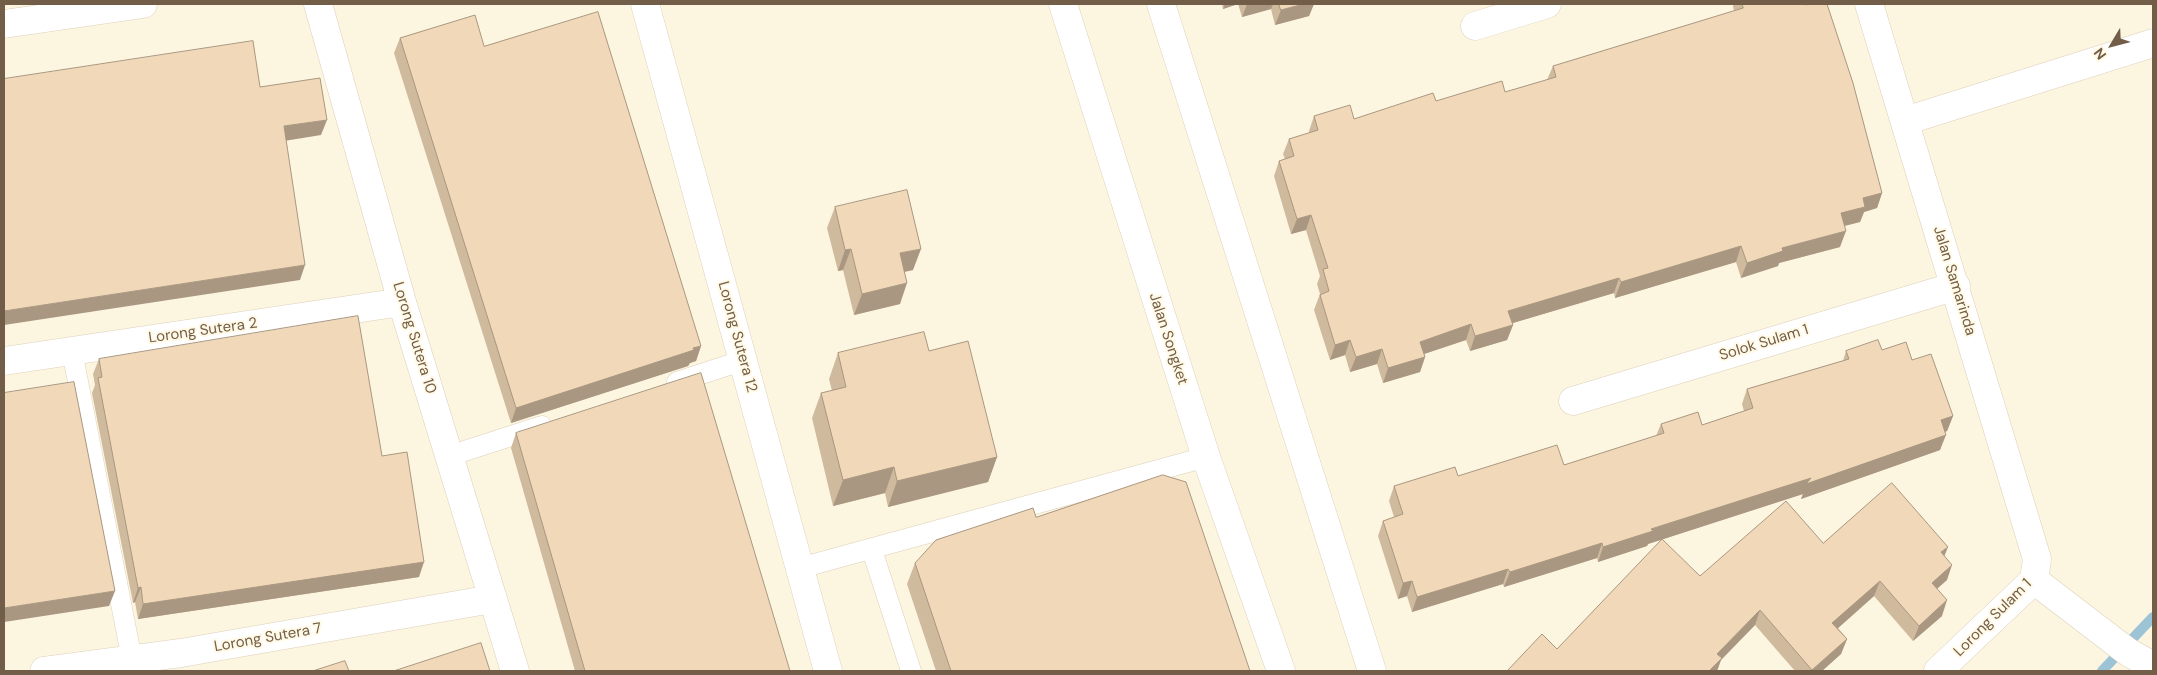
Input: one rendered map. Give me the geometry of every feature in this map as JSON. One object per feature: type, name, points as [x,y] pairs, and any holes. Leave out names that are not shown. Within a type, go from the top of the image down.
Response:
[{"type":"street","points":[[4,24],[143,4]]},
{"type":"street","name":"Lorong Sutera 10","points":[[318,4],[402,302],[515,671]]},
{"type":"street","name":"Lorong Sutera 12","points":[[645,4],[828,671]]},
{"type":"street","name":"Jalan Songket","points":[[1063,4],[1206,457],[1281,671]]},
{"type":"street","points":[[1161,4],[1372,671]]},
{"type":"street","points":[[1475,26],[1547,4]]},
{"type":"street","name":"Jalan Samarinda","points":[[1869,4],[1956,286],[2035,570]]},
{"type":"street","points":[[1905,121],[2153,43]]},
{"type":"street","name":"Solok Sulam 1","points":[[1573,401],[1956,286]]},
{"type":"street","name":"Lorong Sutera 2","points":[[4,361],[402,302]]},
{"type":"street","points":[[2035,570],[2123,649],[2153,666]]},
{"type":"street","name":"Lorong Sulam 1","points":[[1938,671],[2035,570]]},
{"type":"street","name":"Lorong Sutera 7","points":[[44,671],[132,660],[184,662],[492,599]]},
{"type":"lane","points":[[72,351],[132,660]]},
{"type":"lane","points":[[661,387],[744,360]]},
{"type":"lane","points":[[449,456],[560,420]]},
{"type":"lane","points":[[800,568],[872,550],[1206,457]]},
{"type":"lane","points":[[872,550],[911,671]]},
{"type":"building","points":[[1279,4],[1304,4],[1281,10]]},
{"type":"building","points":[[1742,4],[1827,4],[1853,83],[1882,193],[1863,198],[1865,207],[1841,213],[1846,231],[1782,248],[1783,251],[1747,263],[1741,246],[1621,282],[1619,278],[1508,311],[1513,325],[1475,336],[1471,324],[1420,342],[1425,357],[1388,368],[1382,349],[1356,357],[1350,340],[1335,345],[1320,295],[1329,291],[1323,269],[1328,268],[1311,215],[1297,219],[1279,161],[1294,156],[1289,139],[1318,130],[1314,116],[1350,105],[1354,119],[1433,93],[1436,101],[1502,81],[1505,92],[1556,77],[1553,66],[1743,8]]},
{"type":"building","points":[[598,12],[701,346],[693,348],[694,350],[516,408],[400,38],[475,15],[484,46]]},
{"type":"building","points":[[253,41],[260,87],[320,78],[327,120],[284,126],[305,265],[4,311],[4,79]]},
{"type":"building","points":[[907,190],[921,249],[900,253],[907,283],[862,294],[851,249],[845,250],[835,207]]},
{"type":"building","points":[[358,316],[382,456],[407,452],[424,562],[143,604],[141,587],[138,588],[98,378],[102,377],[99,359]]},
{"type":"building","points":[[924,332],[929,351],[968,341],[997,457],[897,481],[894,467],[843,480],[821,393],[846,387],[838,353]]},
{"type":"building","points":[[1878,340],[1882,350],[1906,342],[1912,360],[1931,354],[1953,416],[1941,420],[1946,435],[1806,484],[1811,478],[1651,529],[1653,531],[1603,547],[1602,543],[1510,572],[1508,569],[1417,597],[1412,581],[1403,583],[1383,521],[1403,514],[1394,486],[1455,467],[1458,476],[1557,445],[1564,465],[1664,433],[1661,424],[1698,412],[1702,425],[1753,408],[1747,389],[1849,359],[1846,351]]},
{"type":"building","points":[[701,373],[790,671],[585,671],[516,433]]},
{"type":"building","points":[[74,382],[115,591],[4,608],[4,393]]},
{"type":"building","points":[[1163,475],[1186,482],[1250,671],[951,671],[915,563],[936,540],[1033,508],[1036,517]]},
{"type":"building","points":[[1892,483],[1948,547],[1941,552],[1952,565],[1932,583],[1947,600],[1919,626],[1880,581],[1832,623],[1847,639],[1812,670],[1760,610],[1717,654],[1722,658],[1709,671],[1507,671],[1542,634],[1557,649],[1662,539],[1700,576],[1786,501],[1823,543]]},
{"type":"building","points":[[481,643],[490,671],[394,671]]},
{"type":"building","points":[[345,661],[349,671],[313,671]]},
{"type":"waterway","points":[[2102,671],[2153,617]]}]
